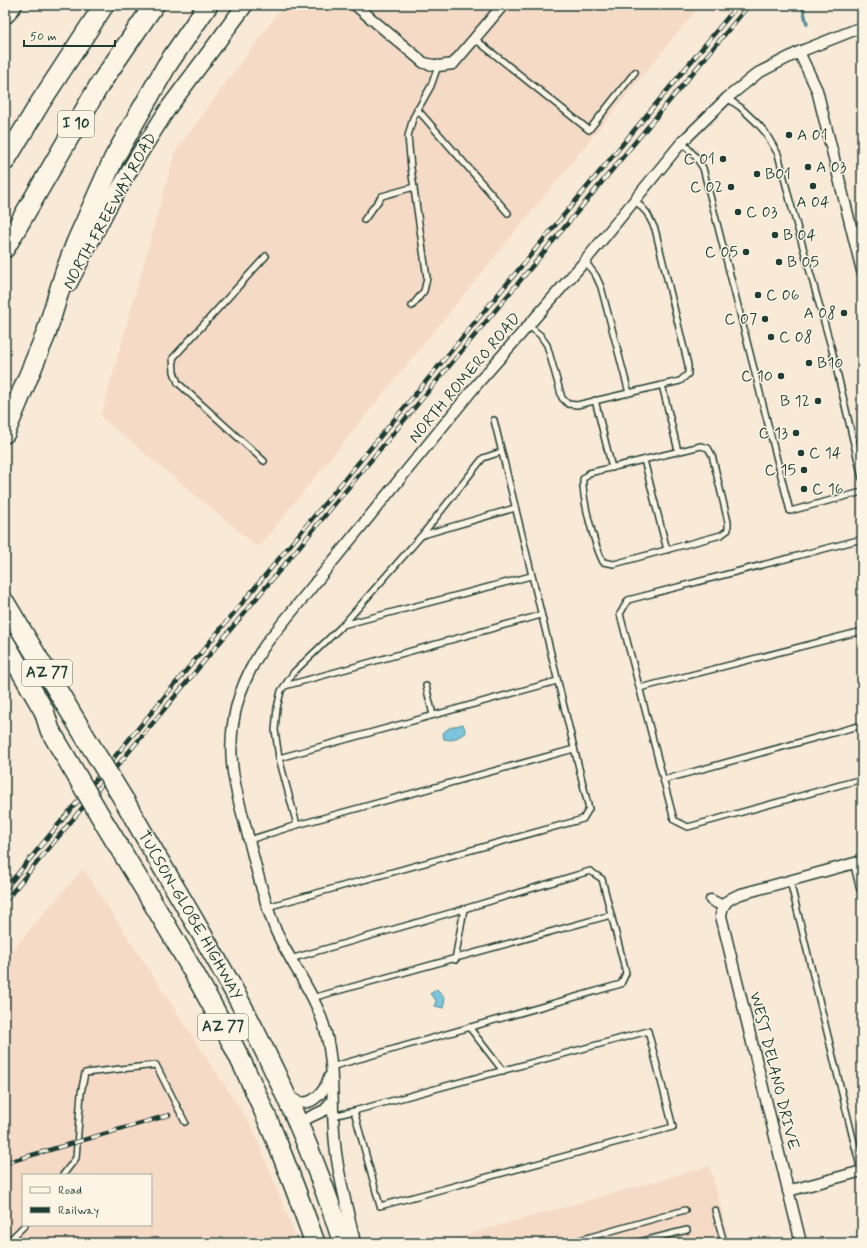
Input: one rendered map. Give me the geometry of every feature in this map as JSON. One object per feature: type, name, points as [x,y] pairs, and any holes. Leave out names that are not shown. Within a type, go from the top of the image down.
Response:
[{"type":"highway","points":[[5,14],[12,5]]},
{"type":"highway","name":"I 10","points":[[5,161],[40,103],[104,5]]},
{"type":"highway","name":"I 10","points":[[5,248],[100,84],[154,5]]},
{"type":"highway","points":[[46,334],[65,272],[76,243],[114,158],[167,65],[208,5]]},
{"type":"highway","name":"NORTH FREEWAY ROAD","points":[[5,433],[46,334]]},
{"type":"highway","name":"TUCSON-GLOBE HIGHWAY","points":[[5,603],[124,800],[222,970],[249,1021],[297,1123],[330,1205],[343,1243]]},
{"type":"highway","name":"TUCSON-GLOBE HIGHWAY","points":[[5,643],[44,711],[50,730],[220,1020],[259,1100],[287,1168],[315,1243]]},
{"type":"highway","points":[[5,670],[22,686],[40,719],[50,730]]},
{"type":"highway","points":[[287,1168],[284,1151],[284,1136],[288,1128],[297,1123]]},
{"type":"highway","points":[[305,1214],[330,1205]]},
{"type":"main road","name":"NORTH FREEWAY ROAD","points":[[46,334],[76,270],[138,156],[169,107],[245,5]]},
{"type":"street","points":[[355,5],[424,63],[438,66],[453,64],[503,5]]},
{"type":"street","name":"NORTH ROMERO ROAD","points":[[330,1067],[330,1051],[322,1018],[290,959],[267,907],[235,782],[231,745],[232,729],[238,700],[245,680],[253,664],[268,641],[478,383],[585,261],[682,142],[727,98],[758,73],[799,52],[862,27]]},
{"type":"street","points":[[799,52],[817,90],[862,271]]},
{"type":"street","points":[[711,900],[723,906],[731,898],[859,862],[862,888]]},
{"type":"street","name":"WEST DELANO DRIVE","points":[[723,906],[721,916],[801,1243]]},
{"type":"street","points":[[274,1072],[290,1096],[297,1101],[306,1102],[318,1097],[324,1090],[327,1084],[330,1067]]},
{"type":"street","points":[[330,1067],[336,1152],[355,1243]]},
{"type":"street","points":[[297,1123],[325,1110],[332,1100]]},
{"type":"street","points":[[788,1191],[861,1171]]},
{"type":"lane","points":[[475,39],[589,130],[635,72]]},
{"type":"lane","points":[[412,306],[424,291],[427,278],[408,136],[412,118],[431,86],[438,66]]},
{"type":"lane","points":[[727,98],[740,107],[757,123],[765,132],[778,154],[830,342],[862,478]]},
{"type":"lane","points":[[417,110],[508,213]]},
{"type":"lane","points":[[682,142],[695,156],[703,168],[790,511],[862,492]]},
{"type":"lane","points":[[364,220],[382,196],[414,187]]},
{"type":"lane","points":[[529,326],[540,335],[547,345],[562,398],[568,404],[577,405],[680,381],[688,374],[688,365],[655,229],[647,213],[635,200]]},
{"type":"lane","points":[[852,230],[862,227]]},
{"type":"lane","points":[[264,460],[178,383],[174,372],[173,358],[266,256]]},
{"type":"lane","points":[[585,261],[596,276],[601,287],[629,393]]},
{"type":"lane","points":[[662,385],[678,451]]},
{"type":"lane","points":[[595,400],[612,468]]},
{"type":"lane","points":[[267,907],[583,819],[589,809],[494,420]]},
{"type":"lane","points":[[701,446],[708,448],[712,456],[728,522],[728,530],[721,535],[614,564],[603,562],[598,552],[582,491],[583,479],[589,473],[678,451],[701,446]]},
{"type":"lane","points":[[297,825],[280,758],[275,730],[277,708],[281,691],[294,672],[343,625],[422,535],[483,458],[501,452]]},
{"type":"lane","points":[[644,460],[667,550]]},
{"type":"lane","points":[[422,535],[515,508]]},
{"type":"lane","points":[[862,539],[628,600],[620,614],[674,820],[688,827],[862,779]]},
{"type":"lane","points":[[343,625],[531,576]]},
{"type":"lane","points":[[284,686],[541,615]]},
{"type":"lane","points":[[640,688],[862,631]]},
{"type":"lane","points":[[280,758],[557,681]]},
{"type":"lane","points":[[426,686],[433,715]]},
{"type":"lane","points":[[663,780],[862,725]]},
{"type":"lane","points":[[249,840],[297,825],[574,749]]},
{"type":"lane","points":[[290,959],[464,910],[590,871],[602,879],[626,973],[621,984],[330,1067]]},
{"type":"lane","points":[[790,881],[861,1171]]},
{"type":"lane","points":[[455,960],[464,910]]},
{"type":"lane","points":[[312,998],[455,960],[611,915]]},
{"type":"lane","points":[[469,1028],[503,1071]]},
{"type":"lane","points":[[333,1116],[648,1031],[673,1127],[380,1206],[354,1111]]},
{"type":"lane","points":[[64,1174],[76,1158],[81,1093],[86,1073],[156,1065],[185,1122]]},
{"type":"lane","points":[[569,1243],[685,1210]]},
{"type":"lane","points":[[715,1210],[724,1243]]},
{"type":"lane","points":[[7,1243],[24,1226]]},
{"type":"lane","points":[[636,1243],[687,1230]]},
{"type":"shaded area","points":[[284,5],[700,5],[258,547],[101,417],[175,152]]},
{"type":"shaded area","points":[[83,869],[253,1129],[298,1243],[5,1243],[5,958]]},
{"type":"shaded area","points":[[710,1166],[730,1243],[438,1243]]},
{"type":"shaded area","points":[[326,1234],[328,1243],[298,1243]]},
{"type":"water","points":[[463,724],[466,733],[452,740],[444,739],[443,733],[449,728]]},
{"type":"water","points":[[437,989],[445,998],[443,1008],[435,1006],[436,1000],[430,994]]},
{"type":"waterway","points":[[802,5],[807,24]]},
{"type":"railway","points":[[5,889],[738,5]]},
{"type":"railway","points":[[5,901],[749,5]]},
{"type":"railway","points":[[5,1163],[169,1115]]},
{"type":"place","name":"A 01","points":[[789,135]]},
{"type":"place","name":"C 01","points":[[723,159]]},
{"type":"place","name":"A 03","points":[[808,167]]},
{"type":"place","name":"B01","points":[[757,174]]},
{"type":"place","name":"A 04","points":[[813,186]]},
{"type":"place","name":"C 02","points":[[731,187]]},
{"type":"place","name":"C 03","points":[[738,212]]},
{"type":"place","name":"B 04","points":[[775,235]]},
{"type":"place","name":"C 05","points":[[746,252]]},
{"type":"place","name":"B 05","points":[[779,262]]},
{"type":"place","name":"C 06","points":[[758,295]]},
{"type":"place","name":"A 08","points":[[844,313]]},
{"type":"place","name":"C 07","points":[[765,319]]},
{"type":"place","name":"C 08","points":[[771,337]]},
{"type":"place","name":"B10","points":[[809,363]]},
{"type":"place","name":"C 10","points":[[781,376]]},
{"type":"place","name":"B 12","points":[[818,401]]},
{"type":"place","name":"C 13","points":[[796,433]]},
{"type":"place","name":"C 14","points":[[801,453]]},
{"type":"place","name":"C 15","points":[[804,470]]},
{"type":"place","name":"C 16","points":[[804,489]]}]
